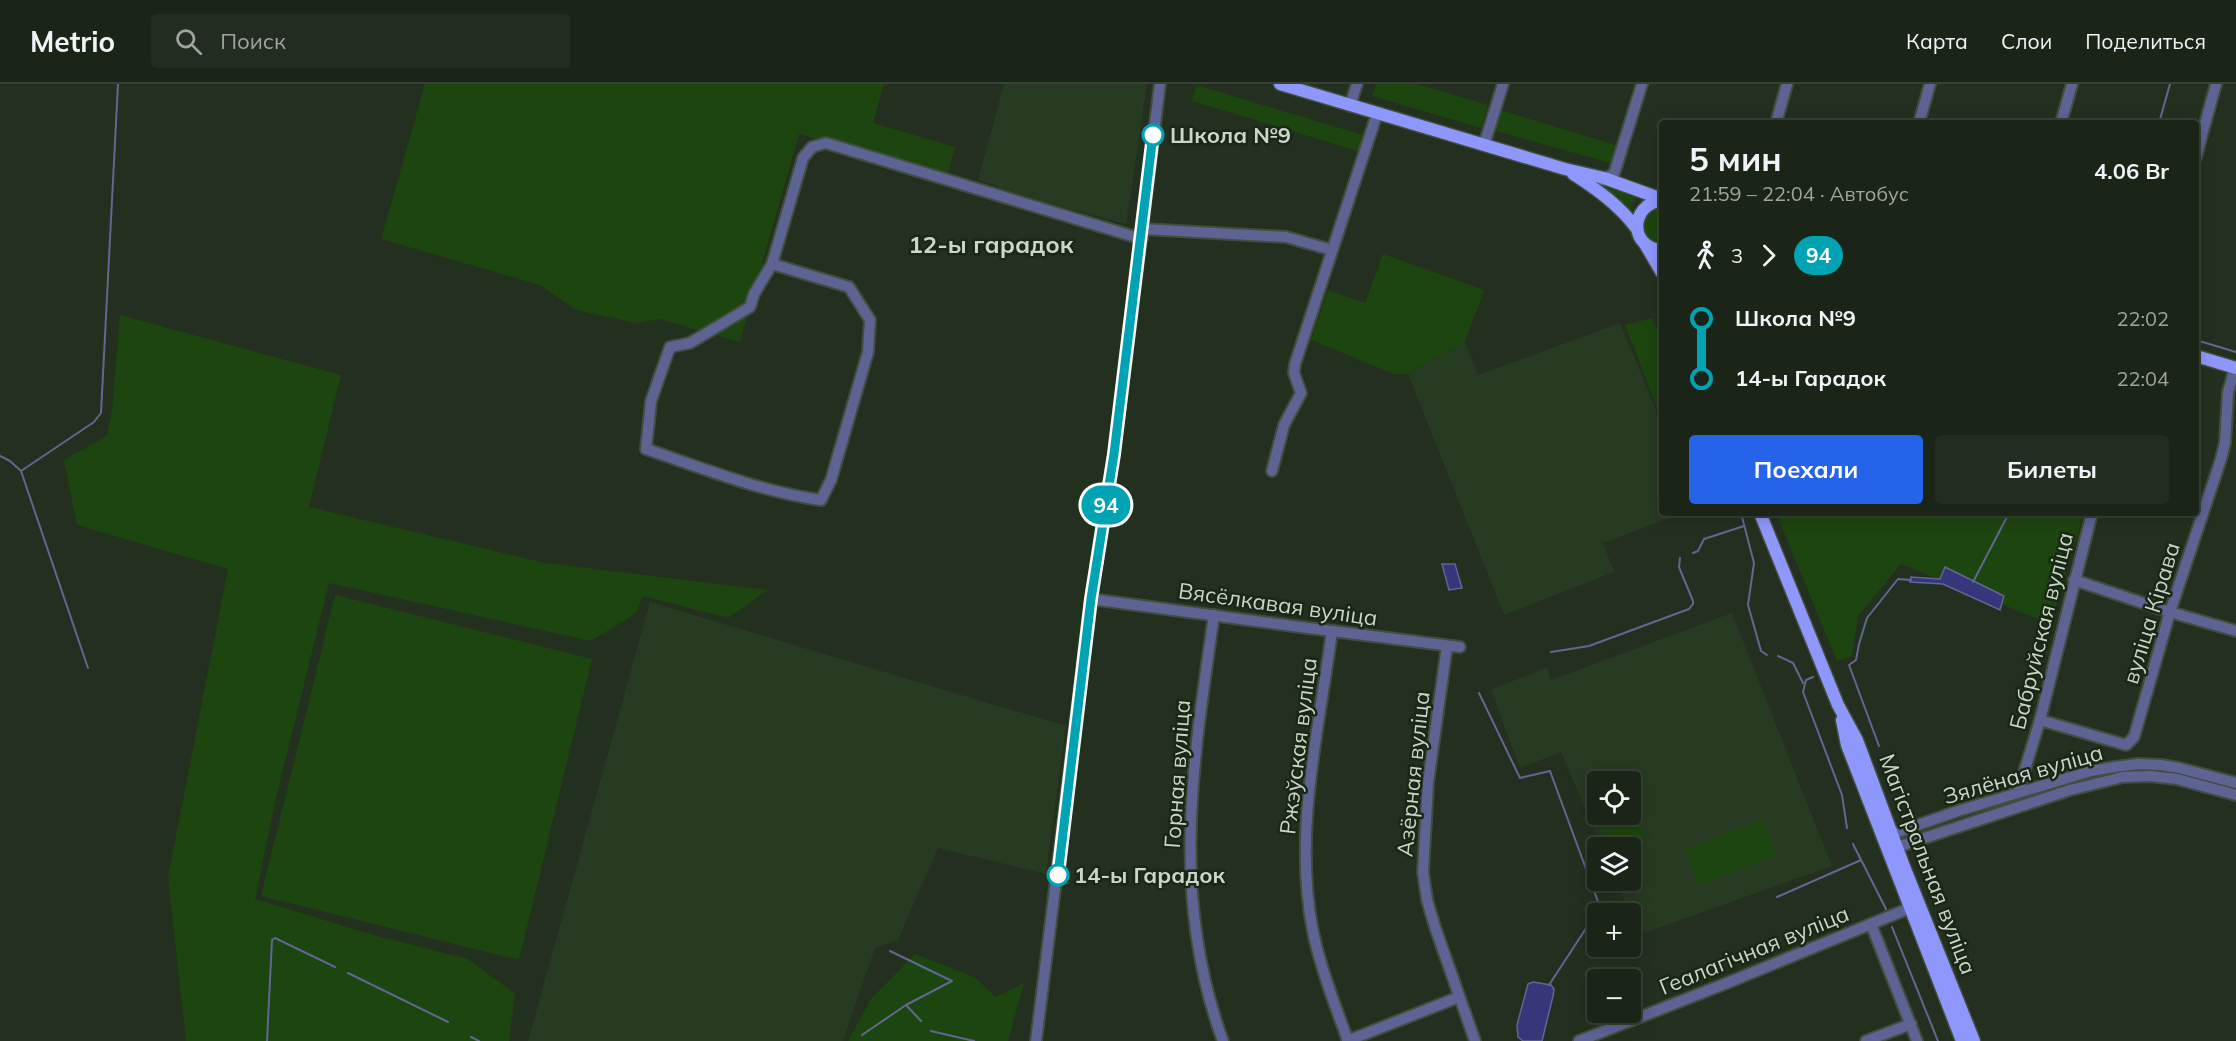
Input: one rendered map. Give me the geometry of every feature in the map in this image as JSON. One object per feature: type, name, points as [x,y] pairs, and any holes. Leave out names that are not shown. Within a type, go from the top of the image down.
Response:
[{"type":"main road","points":[[1280,84],[1565,169],[1604,178],[1659,199]]},
{"type":"main road","points":[[1565,169],[1596,189],[1618,207],[1637,230],[1659,268]]},
{"type":"main road","points":[[1637,230],[1640,213],[1652,202],[1659,201]]},
{"type":"main road","points":[[1644,243],[1659,249]]},
{"type":"main road","points":[[2199,357],[2236,368]]},
{"type":"main road","name":"Магістральная вуліца","points":[[1761,516],[1838,705],[1857,740],[1891,841],[1910,908],[1962,1041]]},
{"type":"main road","name":"Магістральная вуліца","points":[[1891,841],[1974,1041]]},
{"type":"street","points":[[1036,1041],[1091,599],[1114,454],[1160,84]]},
{"type":"street","points":[[1350,106],[1357,84]]},
{"type":"street","points":[[1484,145],[1503,84]]},
{"type":"street","points":[[1596,189],[1604,178],[1614,174],[1642,84]]},
{"type":"street","points":[[1777,120],[1787,84]]},
{"type":"street","points":[[1920,120],[1930,84]]},
{"type":"street","points":[[2062,120],[2072,84]]},
{"type":"street","points":[[2199,147],[2216,84]]},
{"type":"street","points":[[1272,471],[1284,425],[1301,393],[1294,373],[1295,364],[1377,114]]},
{"type":"street","points":[[772,264],[849,288],[870,320],[868,352],[831,480],[821,500],[721,475],[646,449],[651,401],[670,347],[690,343],[750,307],[754,294],[772,264],[803,158],[812,147],[826,142],[1142,234],[1286,237],[1332,250]]},
{"type":"street","name":"вуліца Кірава","points":[[2040,720],[2126,745],[2134,737],[2170,612],[2221,459],[2225,443],[2227,401],[2236,368]]},
{"type":"street","name":"Бабруйская вуліца","points":[[2018,792],[2040,720],[2091,516]]},
{"type":"street","points":[[2074,580],[2236,631]]},
{"type":"street","name":"Вясёлкавая вуліца","points":[[1091,599],[1460,646]]},
{"type":"street","name":"Горная вуліца","points":[[1214,615],[1194,752],[1190,854],[1193,920],[1200,963],[1223,1041]]},
{"type":"street","name":"Ржэўская вуліца","points":[[1332,631],[1310,778],[1305,839],[1307,884],[1313,930],[1323,974],[1348,1041]]},
{"type":"street","name":"Азёрная вуліца","points":[[1447,646],[1428,783],[1423,873],[1427,900],[1435,927],[1475,1041]]},
{"type":"street","name":"Зялёная вуліца","points":[[1891,841],[2018,792],[2091,771],[2138,764],[2179,768],[2236,782]]},
{"type":"street","name":"Зялёная вуліца","points":[[1891,841],[2123,777],[2177,778],[2236,795]]},
{"type":"street","name":"Геалагічная вуліца","points":[[1579,1041],[1910,908]]},
{"type":"street","points":[[1871,924],[1917,1041]]},
{"type":"street","points":[[1348,1041],[1460,997]]},
{"type":"street","points":[[1866,1041],[1911,1024]]},
{"type":"shaded area","points":[[1004,84],[1147,84],[1126,224],[998,190],[998,186],[978,180]]},
{"type":"shaded area","points":[[1620,323],[1659,417],[1659,516],[1674,516],[1603,543],[1614,572],[1504,615],[1408,374],[1465,342],[1478,375]]},
{"type":"shaded area","points":[[1442,564],[1455,564],[1462,588],[1449,590]]},
{"type":"shaded area","points":[[1945,567],[2004,596],[2000,610],[1943,584],[1910,582],[1911,577],[1940,579]]},
{"type":"shaded area","points":[[650,602],[1066,726],[1046,874],[938,848],[898,940],[875,948],[843,1041],[528,1041]]},
{"type":"shaded area","points":[[1732,613],[1832,866],[1641,934],[1641,903],[1625,903],[1620,891],[1641,891],[1641,837],[1598,837],[1593,825],[1641,825],[1641,771],[1587,771],[1587,812],[1561,752],[1520,768],[1491,690],[1547,667],[1551,680]]},
{"type":"shaded area","points":[[1533,982],[1551,985],[1554,989],[1553,996],[1542,1041],[1523,1041],[1518,1037],[1517,1025],[1528,984]]},
{"type":"green space","points":[[425,84],[884,84],[873,123],[955,147],[947,176],[799,134],[740,342],[660,319],[636,323],[576,310],[540,285],[381,239]]},
{"type":"green space","points":[[1376,84],[1417,84],[1488,105],[1481,128],[1372,96]]},
{"type":"green space","points":[[1196,85],[1363,135],[1358,151],[1192,101]]},
{"type":"green space","points":[[1500,110],[1619,146],[1614,164],[1493,130]]},
{"type":"green space","points":[[1603,183],[1640,196],[1633,202],[1627,214],[1602,187]]},
{"type":"green space","points":[[1659,207],[1659,242],[1651,239],[1642,226],[1644,215]]},
{"type":"green space","points":[[1383,254],[1484,290],[1465,342],[1408,374],[1394,374],[1311,340],[1328,290],[1365,303]]},
{"type":"green space","points":[[120,315],[341,375],[309,507],[545,563],[768,590],[728,618],[643,596],[635,614],[591,641],[329,583],[276,798],[255,899],[373,935],[468,959],[515,994],[509,1041],[186,1041],[168,877],[228,569],[77,525],[64,460],[107,436],[112,410]]},
{"type":"green space","points":[[1652,318],[1659,335],[1659,412],[1625,325]]},
{"type":"green space","points":[[1777,516],[2083,516],[2051,624],[1901,564],[1858,616],[1852,656],[1837,661]]},
{"type":"green space","points":[[335,595],[592,659],[519,960],[261,896]]},
{"type":"green space","points":[[1763,820],[1776,855],[1698,885],[1685,849]]},
{"type":"green space","points":[[1601,825],[1640,825],[1643,833],[1641,839],[1641,837],[1605,837]]},
{"type":"green space","points":[[915,954],[974,977],[996,997],[1024,983],[1008,1041],[848,1041],[871,999]]},
{"type":"waterway","points":[[21,471],[94,422],[101,413],[118,84]]},
{"type":"waterway","points":[[2160,120],[2170,84]]},
{"type":"waterway","points":[[2199,341],[2236,352]]},
{"type":"waterway","points":[[0,456],[21,471],[88,668]]},
{"type":"waterway","points":[[1973,582],[2007,516]]},
{"type":"waterway","points":[[1742,517],[1754,563],[1748,605],[1761,651],[1767,655]]},
{"type":"waterway","points":[[1693,553],[1698,551],[1704,539],[1744,526]]},
{"type":"waterway","points":[[1551,652],[1589,646],[1689,609],[1693,601],[1679,567],[1680,558]]},
{"type":"waterway","points":[[1879,746],[1849,665],[1856,660],[1867,618],[1898,579],[1911,580]]},
{"type":"waterway","points":[[1778,656],[1793,663],[1803,683]]},
{"type":"waterway","points":[[1813,677],[1806,680],[1803,692],[1842,795],[1847,828]]},
{"type":"waterway","points":[[1479,693],[1520,778],[1550,771],[1600,907],[1549,985]]},
{"type":"waterway","points":[[1853,844],[1886,909]]},
{"type":"waterway","points":[[1777,897],[1861,860]]},
{"type":"waterway","points":[[1892,927],[1938,1041]]},
{"type":"waterway","points":[[267,1041],[272,940],[275,938],[335,967]]},
{"type":"waterway","points":[[890,951],[952,981],[906,1005],[921,1021]]},
{"type":"waterway","points":[[348,973],[448,1022]]},
{"type":"waterway","points":[[862,1035],[906,1005]]},
{"type":"waterway","points":[[931,1031],[974,1041]]},
{"type":"waterway","points":[[471,1037],[479,1041]]},
{"type":"bus line","name":"94","points":[[1058,875],[1091,599],[1114,454],[1153,135]]},
{"type":"place","name":"Школа №9","points":[[1153,135]]},
{"type":"place","name":"14-ы Гарадок","points":[[1058,875]]},
{"type":"district","name":"12-ы гарадок","points":[[991,245]]}]
